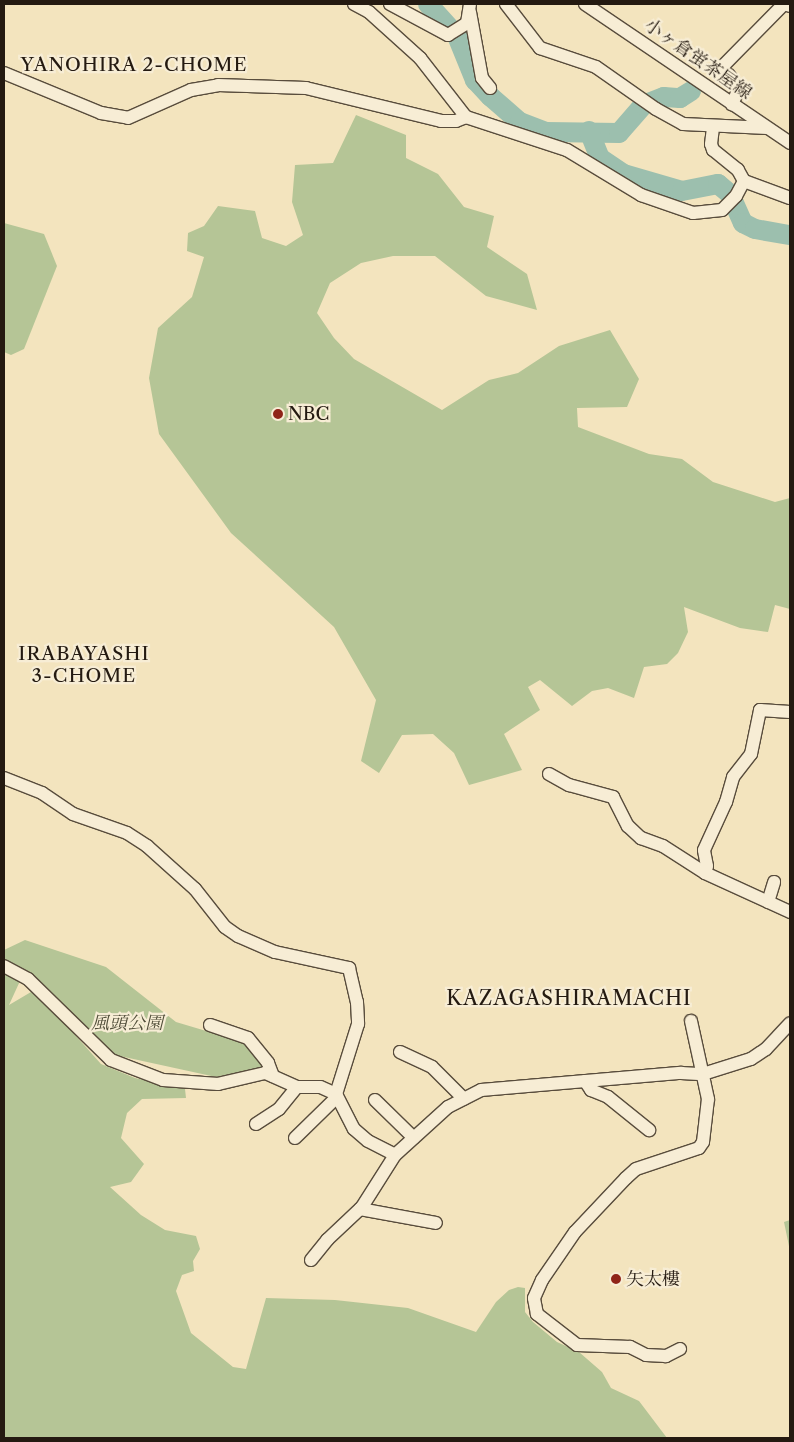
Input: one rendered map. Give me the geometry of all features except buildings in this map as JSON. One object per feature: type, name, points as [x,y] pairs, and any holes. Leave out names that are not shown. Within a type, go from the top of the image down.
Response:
[{"type":"street","points":[[354,4],[369,12],[420,58],[466,116],[567,150],[641,195],[693,213],[708,214],[726,206],[736,196],[744,182]]},
{"type":"street","points":[[369,12],[390,4],[454,33],[467,23],[469,6]]},
{"type":"street","points":[[506,4],[540,48],[596,67],[682,124],[713,127],[767,128]]},
{"type":"street","name":"小ヶ倉蛍茶屋線","points":[[585,4],[790,143]]},
{"type":"street","points":[[732,104],[738,89],[725,71],[784,4],[790,6]]},
{"type":"street","points":[[469,6],[473,17],[482,78],[490,88]]},
{"type":"street","points":[[4,73],[101,113],[128,118],[191,90],[218,85],[306,88],[441,121],[456,121],[466,116]]},
{"type":"street","points":[[713,127],[710,144],[713,150],[738,170],[744,182],[790,198]]},
{"type":"street","points":[[705,873],[704,850],[726,802],[733,777],[751,754],[760,710],[790,712]]},
{"type":"street","points":[[549,774],[569,785],[613,797],[628,826],[641,838],[663,846],[705,873],[790,912]]},
{"type":"street","points":[[4,778],[42,793],[73,814],[127,832],[173,868],[225,927],[238,936],[276,952],[349,968],[357,1002],[358,1024],[336,1096],[295,1138]]},
{"type":"street","points":[[768,902],[774,882]]},
{"type":"street","points":[[4,966],[28,979],[111,1060],[163,1080],[218,1084],[265,1073],[297,1087],[320,1087],[336,1096],[354,1129],[368,1141],[395,1155]]},
{"type":"street","points":[[680,1349],[666,1356],[646,1355],[630,1347],[578,1345],[537,1314],[534,1298],[542,1280],[575,1232],[626,1178],[636,1169],[699,1148],[705,1131],[708,1099],[690,1021]]},
{"type":"street","points":[[311,1260],[327,1240],[360,1209],[395,1155],[448,1107],[481,1090],[585,1081],[703,1074],[752,1059],[766,1049],[790,1023]]},
{"type":"street","points":[[210,1025],[248,1038],[268,1063],[273,1076]]},
{"type":"street","points":[[400,1052],[432,1067],[464,1099]]},
{"type":"street","points":[[585,1081],[591,1090],[608,1097],[649,1130]]},
{"type":"street","points":[[256,1124],[279,1109],[297,1087]]},
{"type":"street","points":[[376,1100],[414,1138]]},
{"type":"street","points":[[360,1209],[436,1223]]},
{"type":"green space","points":[[356,115],[406,135],[406,158],[438,174],[464,207],[494,216],[487,247],[527,274],[537,310],[486,296],[435,256],[393,256],[361,263],[330,283],[317,313],[334,338],[354,359],[442,410],[489,380],[518,373],[559,346],[610,330],[639,379],[627,407],[577,408],[578,427],[649,454],[682,459],[713,482],[775,502],[790,498],[790,609],[775,605],[768,632],[740,628],[684,607],[688,632],[678,653],[667,664],[644,667],[634,698],[608,688],[592,691],[572,706],[540,680],[528,687],[540,710],[504,734],[522,770],[469,785],[454,753],[433,734],[402,735],[379,773],[361,761],[376,700],[334,627],[231,533],[159,434],[149,378],[158,328],[192,297],[204,257],[187,251],[188,233],[204,226],[218,206],[255,211],[262,238],[286,246],[303,235],[292,202],[295,165],[333,163]]},
{"type":"green space","points":[[4,223],[44,234],[57,266],[24,349],[11,355],[4,352]]},
{"type":"green space","name":"風頭公園","points":[[25,940],[106,967],[176,1022],[243,1042],[265,1067],[216,1077],[115,1055],[20,981],[9,1005],[31,992],[43,999],[101,1064],[135,1078],[185,1089],[186,1098],[142,1099],[127,1113],[121,1138],[144,1164],[131,1182],[110,1187],[141,1215],[165,1230],[196,1236],[200,1249],[193,1261],[194,1271],[182,1275],[176,1291],[191,1333],[233,1367],[246,1369],[266,1298],[335,1300],[408,1308],[476,1332],[496,1302],[509,1290],[518,1287],[525,1288],[525,1312],[533,1322],[557,1342],[579,1352],[602,1372],[611,1388],[639,1401],[667,1438],[4,1438],[4,950]]},
{"type":"green space","points":[[790,1220],[790,1251],[784,1222]]},
{"type":"waterway","points":[[428,4],[457,36],[475,80],[491,97],[520,122],[546,132],[619,133],[643,105],[664,97],[680,98],[691,91]]},
{"type":"waterway","points":[[589,131],[600,158],[624,174],[682,191],[718,184],[730,194],[743,223],[755,229],[790,235]]},
{"type":"place","name":"NBC","points":[[278,414]]},
{"type":"place","name":"矢太樓","points":[[616,1279]]},
{"type":"district","name":"YANOHIRA 2-CHOME","points":[[134,65]]},
{"type":"district","name":"IRABAYASHI 3-CHOME","points":[[84,665]]},
{"type":"district","name":"KAZAGASHIRAMACHI","points":[[569,998]]}]
